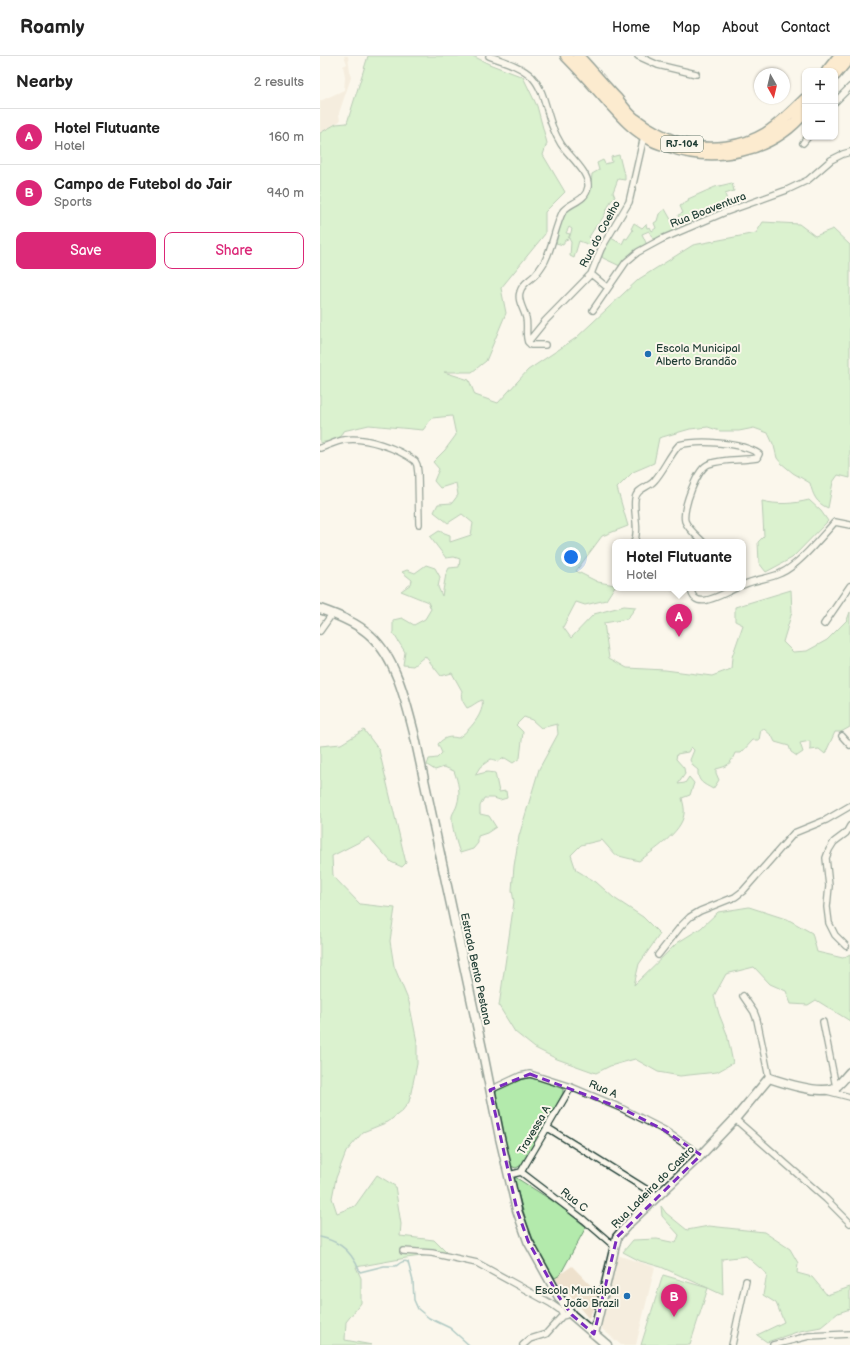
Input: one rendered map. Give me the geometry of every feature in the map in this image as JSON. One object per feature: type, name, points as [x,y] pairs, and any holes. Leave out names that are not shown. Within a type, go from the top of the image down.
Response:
[{"type":"highway","name":"RJ-104","points":[[566,56],[625,120],[644,136],[677,150],[694,154],[712,155],[735,153],[760,146],[770,141],[786,131],[802,115]]},
{"type":"highway","name":"RJ-104","points":[[578,56],[634,118],[650,129],[684,144],[717,147],[747,142],[766,133],[791,114],[802,102]]},
{"type":"highway","points":[[830,68],[840,56]]},
{"type":"highway","points":[[838,71],[850,57]]},
{"type":"main road","name":"Estrada Bento Pestana","points":[[320,609],[357,626],[371,636],[384,652],[395,673],[408,707],[517,1210],[528,1241],[568,1315],[607,1345]]},
{"type":"main road","points":[[769,1078],[811,1089],[827,1091],[836,1087],[850,1072]]},
{"type":"main road","name":"Rua Ladeira do Castro","points":[[594,1334],[617,1236],[701,1155],[769,1078]]},
{"type":"street","points":[[488,56],[526,72],[537,84],[544,100],[552,128],[561,144],[584,174],[588,185],[587,193],[583,198],[566,207],[562,211],[545,260],[534,276],[522,287],[519,293],[521,306],[526,314],[528,342],[532,345],[545,345]]},
{"type":"street","points":[[638,56],[658,64],[696,74]]},
{"type":"street","points":[[838,99],[850,87]]},
{"type":"street","name":"Rua do Coelho","points":[[528,342],[544,321],[591,274],[601,249],[629,202],[644,136]]},
{"type":"street","name":"Rua Boaventura","points":[[593,310],[626,262],[638,252],[723,213],[787,190],[808,180],[831,160],[850,152]]},
{"type":"street","points":[[591,274],[608,288]]},
{"type":"street","points":[[320,448],[344,439],[354,439],[390,447],[415,461],[418,473],[419,524]]},
{"type":"street","points":[[635,539],[637,532],[635,498],[637,493],[654,482],[679,445],[692,443],[732,444],[756,452],[759,454],[757,458],[718,461],[702,467],[693,485],[685,516],[686,522],[700,539]]},
{"type":"street","points":[[746,584],[782,573],[793,565],[835,522],[850,525]]},
{"type":"street","points":[[824,624],[850,586]]},
{"type":"street","points":[[691,591],[692,596],[700,601],[709,600],[729,591]]},
{"type":"street","points":[[320,631],[332,614]]},
{"type":"street","points":[[842,736],[850,745]]},
{"type":"street","points":[[658,955],[690,917],[700,911],[735,897],[743,891],[794,833],[826,820],[850,806]]},
{"type":"street","points":[[846,946],[834,935],[829,923],[827,907],[829,886],[826,858],[834,842],[846,833],[850,826]]},
{"type":"street","points":[[742,996],[754,1012],[757,1020],[769,1078]]},
{"type":"street","points":[[823,1022],[836,1087]]},
{"type":"street","name":"Rua A","points":[[490,1090],[520,1076],[530,1074],[571,1087],[621,1108],[664,1130],[701,1155]]},
{"type":"street","name":"Travessa A","points":[[509,1175],[521,1172],[571,1087]]},
{"type":"street","points":[[827,1091],[850,1097]]},
{"type":"street","points":[[734,1118],[826,1199],[850,1223]]},
{"type":"street","points":[[548,1128],[657,1196]]},
{"type":"street","name":"Rua C","points":[[521,1172],[584,1220],[614,1246]]},
{"type":"street","points":[[403,1251],[432,1253],[477,1263],[550,1303],[568,1315],[546,1334],[530,1339],[523,1345]]},
{"type":"street","points":[[732,1345],[746,1281]]},
{"type":"street","points":[[773,1345],[810,1336],[850,1334]]},
{"type":"highlighted area","points":[[530,1074],[621,1108],[664,1130],[701,1155],[617,1237],[594,1334],[572,1315],[559,1297],[528,1241],[517,1210],[490,1090]]},
{"type":"shaded area","points":[[344,56],[348,56],[351,78],[339,113],[340,121],[320,133],[320,101],[344,90],[345,77],[343,66],[347,64]]},
{"type":"shaded area","name":"Escola Municipal João Brazil","points":[[617,1255],[655,1267],[636,1345],[621,1345],[602,1329],[601,1320]]},
{"type":"shaded area","points":[[572,1266],[599,1294],[589,1319],[555,1278]]},
{"type":"green space","points":[[368,56],[473,56],[523,77],[537,106],[547,143],[543,155],[565,192],[545,212],[545,234],[501,288],[506,313],[486,361],[472,372],[444,372],[469,380],[475,395],[498,403],[528,370],[576,338],[639,279],[693,245],[756,233],[763,222],[799,224],[815,236],[833,229],[850,245],[850,478],[838,475],[833,482],[828,508],[818,501],[812,491],[810,483],[793,473],[777,458],[774,446],[768,433],[754,428],[739,431],[720,431],[708,427],[690,429],[659,438],[654,463],[633,472],[617,488],[628,526],[602,536],[576,571],[598,582],[612,584],[612,591],[606,600],[585,605],[576,602],[563,627],[571,638],[594,614],[624,606],[636,607],[627,619],[604,623],[609,658],[627,668],[665,670],[712,676],[731,669],[732,657],[743,625],[735,621],[735,607],[791,590],[792,612],[783,642],[793,652],[807,651],[827,640],[847,620],[850,612],[850,727],[841,732],[835,732],[825,754],[819,749],[810,750],[810,741],[800,743],[803,752],[797,756],[791,752],[789,746],[775,742],[772,736],[764,729],[761,729],[759,740],[753,740],[741,753],[735,753],[732,760],[728,764],[716,769],[719,780],[713,789],[700,780],[698,770],[693,766],[690,760],[694,750],[691,747],[688,752],[677,754],[676,759],[684,768],[685,774],[678,784],[685,783],[689,777],[694,783],[690,795],[682,798],[684,814],[682,821],[673,834],[639,861],[615,855],[602,840],[581,845],[571,855],[576,870],[596,882],[614,898],[643,917],[660,934],[639,964],[634,985],[677,943],[701,928],[718,912],[749,907],[789,920],[812,933],[817,952],[843,958],[850,954],[850,1021],[816,1000],[808,1005],[791,1004],[786,991],[770,984],[754,967],[726,974],[714,996],[727,1034],[733,1063],[717,1072],[680,1076],[658,1072],[635,1059],[610,1066],[596,1073],[557,1059],[535,1048],[515,1032],[499,1006],[514,902],[512,890],[519,836],[539,769],[558,734],[557,724],[541,728],[532,720],[524,717],[516,725],[523,732],[520,758],[513,763],[505,758],[498,761],[491,759],[480,767],[475,775],[487,772],[495,773],[499,792],[506,791],[507,798],[500,800],[494,798],[484,798],[480,806],[480,814],[489,816],[496,827],[487,833],[478,836],[478,843],[473,849],[460,853],[452,824],[452,816],[457,806],[459,796],[458,783],[454,771],[444,767],[435,770],[427,765],[429,759],[437,758],[442,753],[438,744],[440,742],[447,738],[458,738],[467,731],[479,716],[482,700],[467,708],[463,702],[462,691],[452,673],[441,676],[425,656],[413,666],[403,665],[405,652],[393,633],[393,620],[402,618],[414,625],[425,619],[431,609],[428,602],[401,591],[411,584],[412,580],[402,572],[407,570],[415,573],[426,565],[435,568],[440,577],[438,587],[442,596],[446,574],[449,568],[459,567],[460,559],[454,557],[446,558],[430,537],[439,531],[450,535],[450,542],[471,535],[473,523],[462,514],[448,523],[434,512],[438,504],[452,503],[458,495],[456,483],[440,488],[434,481],[439,469],[433,462],[445,450],[456,435],[452,416],[432,418],[423,430],[369,425],[343,431],[339,439],[320,443],[320,133],[336,124],[347,123]]},
{"type":"green space","points":[[619,155],[625,174],[625,180],[618,179],[613,192],[615,197],[589,237],[591,239],[590,245],[579,241],[574,258],[570,256],[571,242],[569,239],[572,229],[569,227],[566,233],[570,234],[563,245],[556,243],[560,226],[569,209],[585,198],[590,187],[592,174],[599,170],[597,163],[603,160],[605,164],[612,162],[611,157]]},
{"type":"green space","points":[[732,183],[734,191],[725,194],[729,206],[682,226],[678,215],[683,213],[680,206],[689,201],[688,199],[715,187]]},
{"type":"green space","points":[[665,209],[677,230],[654,241],[649,231],[642,234],[647,245],[620,266],[603,258],[601,255],[602,250],[611,238],[622,244],[625,238],[627,239],[633,230],[631,229],[634,223],[642,228],[646,224],[647,228],[650,227],[652,231],[656,228],[654,223],[657,221],[659,214]]},
{"type":"green space","points":[[809,500],[821,511],[828,521],[792,558],[766,572],[759,563],[758,542],[764,536],[762,501],[786,504]]},
{"type":"green space","points":[[364,730],[379,750],[406,863],[402,867],[391,862],[369,837],[332,856],[333,876],[360,904],[395,908],[390,941],[394,966],[409,1002],[417,1042],[417,1064],[409,1102],[402,1111],[388,1122],[363,1132],[346,1152],[336,1178],[332,1198],[337,1213],[355,1206],[377,1175],[395,1186],[401,1224],[400,1236],[434,1240],[447,1253],[406,1258],[356,1267],[361,1278],[361,1303],[346,1322],[345,1340],[372,1345],[320,1345],[320,746],[341,744]]},
{"type":"green space","points":[[525,1078],[549,1083],[563,1089],[563,1093],[524,1164],[516,1168],[510,1166],[495,1093],[497,1090]]},
{"type":"green space","points":[[515,1177],[559,1205],[586,1227],[560,1275],[555,1278],[547,1267],[535,1243],[517,1191]]},
{"type":"green space","points":[[661,1206],[666,1213],[687,1230],[709,1226],[764,1232],[790,1249],[798,1263],[797,1273],[812,1277],[827,1295],[850,1287],[850,1309],[838,1313],[821,1327],[800,1331],[767,1342],[757,1335],[784,1322],[776,1303],[763,1295],[767,1274],[746,1256],[722,1259],[723,1295],[661,1267],[640,1261],[623,1252],[633,1240],[657,1239],[676,1243],[679,1235],[662,1216]]},
{"type":"green space","points":[[663,1275],[708,1288],[690,1345],[641,1345]]},
{"type":"waterway","points":[[320,1237],[335,1242],[344,1248],[356,1263],[360,1272],[384,1266],[396,1266],[400,1263],[406,1261],[408,1262],[413,1281],[414,1300],[418,1309],[429,1318],[450,1328],[469,1345]]},
{"type":"place","name":"Escola Municipal Alberto Brandão","points":[[648,354]]},
{"type":"place","name":"Hotel Flutuante","points":[[679,637]]},
{"type":"place","name":"Escola Municipal João Brazil","points":[[627,1296]]},
{"type":"place","name":"Campo de Futebol do Jair","points":[[674,1317]]}]
